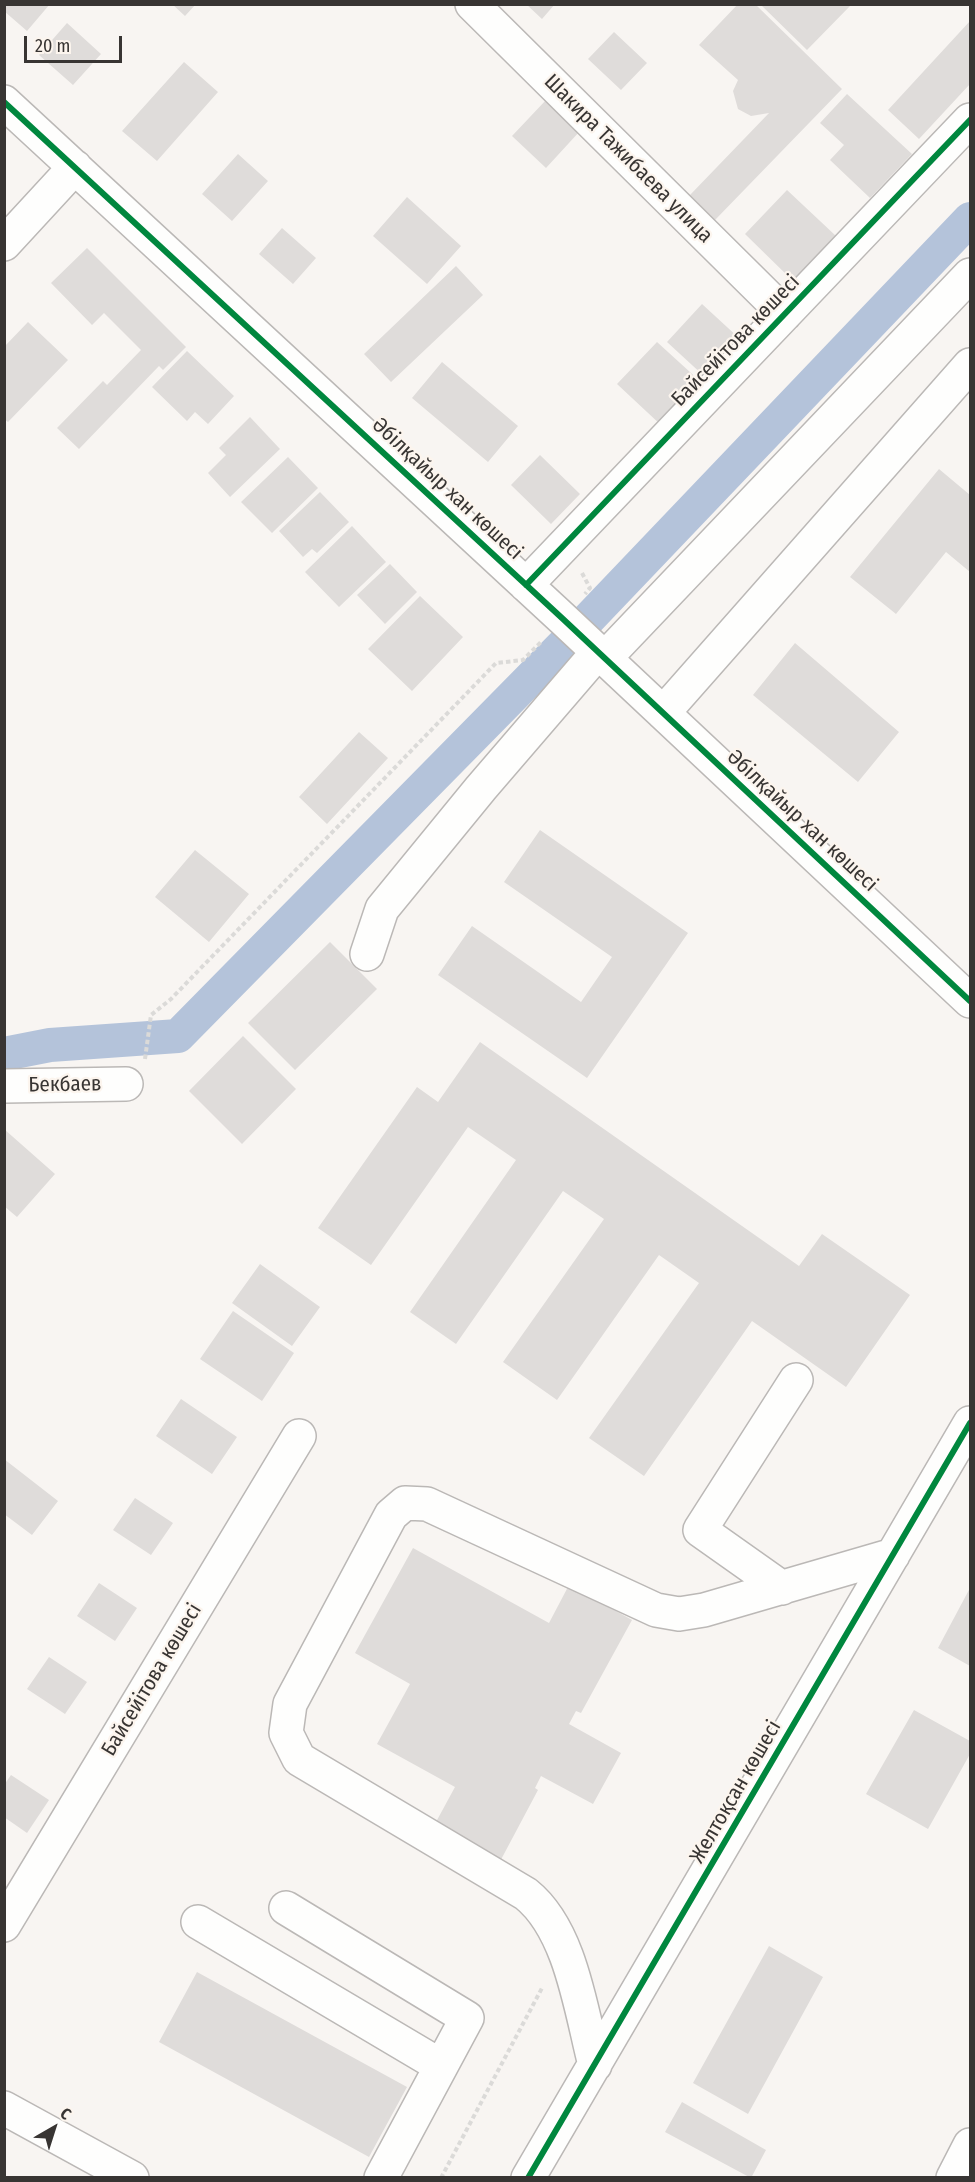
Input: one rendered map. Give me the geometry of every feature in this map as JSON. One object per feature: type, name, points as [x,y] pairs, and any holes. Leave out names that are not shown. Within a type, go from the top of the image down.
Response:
[{"type":"street","name":"Шакира Тажибаева улица","points":[[472,4],[784,314]]},
{"type":"street","name":"Әбілқайыр хан көшесі","points":[[4,102],[563,619],[970,1001]]},
{"type":"street","name":"Байсейітова көшесі","points":[[526,585],[970,120]]},
{"type":"street","points":[[4,244],[75,167]]},
{"type":"street","points":[[366,954],[382,909],[481,788],[601,655],[970,275]]},
{"type":"street","points":[[663,713],[970,365]]},
{"type":"street","name":"Бекбаев","points":[[4,1086],[135,1075]]},
{"type":"street","points":[[782,1588],[700,1530],[796,1380]]},
{"type":"street","name":"Желтоқсан көшесі","points":[[528,2178],[970,1423]]},
{"type":"street","name":"Байсейітова көшесі","points":[[4,1925],[299,1436]]},
{"type":"street","points":[[595,2065],[564,1947],[542,1907],[526,1894],[299,1759],[286,1733],[290,1704],[391,1515],[405,1503],[427,1504],[656,1610],[679,1614],[704,1610],[893,1555]]},
{"type":"street","points":[[286,1908],[467,2018],[381,2178]]},
{"type":"street","points":[[198,1922],[441,2066]]},
{"type":"street","points":[[4,2108],[132,2178]]},
{"type":"street","points":[[953,2178],[970,2145]]},
{"type":"path","points":[[135,1075],[151,1015],[171,999],[496,663],[523,660],[563,619]]},
{"type":"path","points":[[441,2178],[564,1947]]},
{"type":"building","points":[[4,4],[50,4],[27,31],[4,11]]},
{"type":"building","points":[[172,4],[196,4],[185,16]]},
{"type":"building","points":[[526,4],[555,4],[542,19]]},
{"type":"building","points":[[738,4],[755,4],[842,89],[715,220],[690,195],[769,113],[751,116],[738,109],[733,91],[738,80],[699,45]]},
{"type":"building","points":[[761,5],[851,5],[807,50]]},
{"type":"building","points":[[970,21],[970,84],[919,139],[888,110]]},
{"type":"building","points":[[67,23],[101,54],[73,85],[39,55]]},
{"type":"building","points":[[614,32],[647,63],[621,90],[588,59]]},
{"type":"building","points":[[184,62],[218,92],[157,161],[122,131]]},
{"type":"building","points":[[847,94],[912,154],[870,198],[830,160],[844,145],[820,123]]},
{"type":"building","points":[[546,100],[580,131],[546,168],[512,136]]},
{"type":"building","points":[[238,154],[268,181],[232,221],[202,194]]},
{"type":"building","points":[[787,190],[836,236],[793,281],[745,234]]},
{"type":"building","points":[[407,197],[461,246],[427,284],[373,236]]},
{"type":"building","points":[[282,228],[316,258],[293,284],[259,254]]},
{"type":"building","points":[[87,248],[186,347],[163,370],[159,366],[79,449],[57,428],[103,381],[107,385],[141,350],[104,313],[92,325],[51,283]]},
{"type":"building","points":[[456,266],[483,295],[391,382],[364,354]]},
{"type":"building","points":[[702,304],[740,339],[705,377],[667,342]]},
{"type":"building","points":[[28,322],[68,360],[8,422],[4,419],[4,347]]},
{"type":"building","points":[[657,342],[702,383],[662,426],[617,384]]},
{"type":"building","points":[[187,351],[234,396],[208,424],[195,412],[187,421],[152,387]]},
{"type":"building","points":[[442,362],[518,426],[488,462],[412,398]]},
{"type":"building","points":[[250,417],[280,449],[230,497],[208,473],[226,455],[219,448]]},
{"type":"building","points":[[540,455],[580,494],[551,524],[511,485]]},
{"type":"building","points":[[288,457],[318,488],[272,533],[241,502]]},
{"type":"building","points":[[939,469],[970,495],[970,572],[946,552],[896,614],[850,577]]},
{"type":"building","points":[[320,492],[349,522],[317,553],[312,549],[303,557],[279,531]]},
{"type":"building","points":[[352,526],[386,562],[339,607],[305,572]]},
{"type":"building","points":[[390,564],[417,592],[385,624],[357,595]]},
{"type":"building","points":[[420,596],[463,637],[412,691],[368,649]]},
{"type":"building","points":[[795,643],[899,732],[858,782],[753,695]]},
{"type":"building","points":[[359,732],[388,758],[327,824],[299,797]]},
{"type":"building","points":[[540,830],[688,933],[587,1078],[438,975],[472,926],[581,1002],[612,957],[504,882]]},
{"type":"building","points":[[195,850],[249,894],[209,942],[155,897]]},
{"type":"building","points":[[330,942],[377,989],[295,1070],[248,1023]]},
{"type":"building","points":[[243,1036],[296,1089],[242,1144],[189,1091]]},
{"type":"building","points":[[480,1042],[799,1266],[822,1234],[910,1295],[846,1387],[752,1321],[644,1476],[589,1438],[699,1283],[659,1255],[557,1400],[503,1362],[604,1219],[563,1191],[456,1344],[410,1312],[516,1160],[468,1127],[371,1265],[318,1228],[417,1087],[438,1102]]},
{"type":"building","points":[[4,1129],[55,1174],[17,1217],[4,1206]]},
{"type":"building","points":[[260,1264],[320,1307],[292,1346],[232,1303]]},
{"type":"building","points":[[233,1311],[294,1353],[262,1401],[200,1359]]},
{"type":"building","points":[[181,1399],[237,1437],[212,1474],[156,1436]]},
{"type":"building","points":[[4,1459],[58,1501],[32,1535],[4,1514]]},
{"type":"building","points":[[135,1498],[173,1523],[151,1555],[113,1530]]},
{"type":"building","points":[[413,1548],[549,1623],[569,1585],[632,1620],[581,1713],[576,1711],[569,1724],[621,1753],[593,1804],[541,1776],[535,1788],[538,1790],[496,1869],[430,1833],[455,1787],[377,1744],[410,1684],[355,1653]]},
{"type":"building","points":[[99,1583],[137,1608],[115,1641],[77,1616]]},
{"type":"building","points":[[970,1588],[970,1666],[938,1648]]},
{"type":"building","points":[[49,1657],[87,1682],[65,1714],[27,1689]]},
{"type":"building","points":[[914,1710],[970,1741],[970,1754],[928,1829],[866,1794]]},
{"type":"building","points":[[11,1775],[49,1800],[27,1833],[4,1817],[4,1785]]},
{"type":"building","points":[[769,1946],[823,1977],[748,2114],[693,2083]]},
{"type":"building","points":[[197,1972],[407,2087],[369,2157],[159,2042]]},
{"type":"building","points":[[682,2102],[766,2150],[751,2178],[665,2132]]},
{"type":"waterway","points":[[4,1054],[50,1045],[178,1036],[576,632],[970,219]]},
{"type":"cycle path","points":[[4,102],[563,619],[970,1001]]},
{"type":"cycle path","points":[[526,585],[970,120]]},
{"type":"cycle path","points":[[528,2178],[970,1423]]}]
